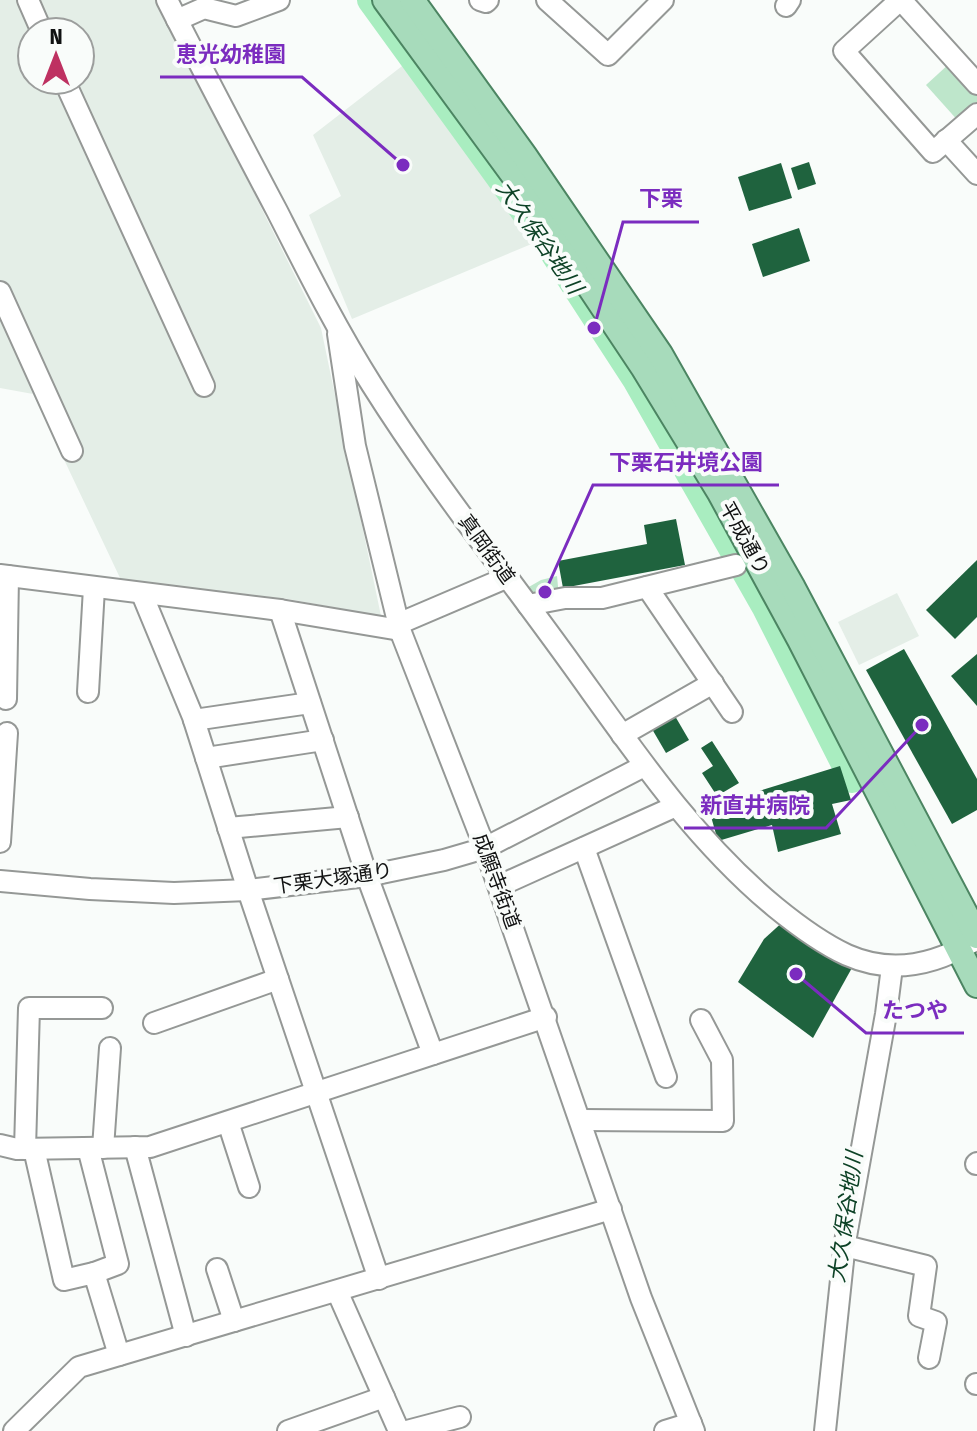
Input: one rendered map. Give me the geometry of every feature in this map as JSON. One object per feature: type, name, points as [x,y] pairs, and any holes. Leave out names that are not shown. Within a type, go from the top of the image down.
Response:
[{"type":"main road","name":"平成通り","points":[[385,0],[531,199],[643,367],[720,493],[971,941]]},
{"type":"main road","name":"平成通り","points":[[412,0],[524,155],[660,354],[793,588],[971,941],[977,985]]},
{"type":"street","name":"真岡街道","points":[[167,0],[371,383],[420,458],[644,766],[710,848],[790,919],[822,942],[869,963],[892,967],[927,963],[971,941]]},
{"type":"street","points":[[177,20],[204,8],[236,16],[279,0]]},
{"type":"street","points":[[480,0],[488,0]]},
{"type":"street","points":[[547,0],[608,55],[663,0]]},
{"type":"street","points":[[977,84],[900,0],[844,51],[933,152],[977,114]]},
{"type":"street","points":[[71,96],[204,386]]},
{"type":"street","points":[[946,140],[977,174]]},
{"type":"street","points":[[0,292],[72,451]]},
{"type":"street","name":"成願寺街道","points":[[336,321],[355,446],[399,627],[499,886],[641,1298],[693,1427]]},
{"type":"street","points":[[528,605],[565,598],[602,598],[736,565]]},
{"type":"street","points":[[6,699],[4,576],[399,627],[508,577]]},
{"type":"street","points":[[647,587],[732,712]]},
{"type":"street","points":[[88,692],[94,588]]},
{"type":"street","points":[[142,594],[194,720],[379,1279]]},
{"type":"street","points":[[280,610],[367,876],[433,1054]]},
{"type":"street","points":[[622,735],[713,683]]},
{"type":"street","points":[[194,720],[310,703]]},
{"type":"street","points":[[0,842],[7,733]]},
{"type":"street","points":[[206,758],[323,740]]},
{"type":"street","name":"下栗大塚通り","points":[[0,881],[174,893],[248,890],[367,876],[485,848],[644,766]]},
{"type":"street","points":[[499,886],[676,806]]},
{"type":"street","points":[[228,828],[348,817]]},
{"type":"street","points":[[584,848],[666,1077]]},
{"type":"street","points":[[825,1431],[845,1246],[892,967]]},
{"type":"street","points":[[154,1023],[278,979]]},
{"type":"street","points":[[102,1008],[29,1008],[29,1149],[64,1280],[118,1264],[96,1148],[110,1048]]},
{"type":"street","points":[[0,1145],[29,1149],[150,1147],[546,1017]]},
{"type":"street","points":[[581,1120],[723,1121],[722,1060],[701,1020]]},
{"type":"street","points":[[228,1122],[249,1187]]},
{"type":"street","points":[[135,1147],[186,1336]]},
{"type":"street","points":[[14,1431],[79,1367],[611,1209]]},
{"type":"street","points":[[845,1246],[926,1266],[919,1316],[936,1322],[929,1358]]},
{"type":"street","points":[[217,1269],[234,1321]]},
{"type":"street","points":[[94,1273],[119,1355]]},
{"type":"street","points":[[337,1291],[399,1431]]},
{"type":"street","points":[[288,1431],[384,1397]]},
{"type":"street","points":[[407,1431],[460,1417]]},
{"type":"street","points":[[665,1431],[693,1427]]},
{"type":"shaded area","points":[[0,0],[158,0],[321,328],[381,616],[288,599],[121,580],[33,394],[0,388]]},
{"type":"shaded area","points":[[406,63],[534,243],[352,319],[309,215],[341,196],[313,135]]},
{"type":"shaded area","points":[[897,593],[919,636],[859,665],[838,622]]},
{"type":"green space","points":[[950,63],[977,92],[977,107],[960,123],[926,85]]},
{"type":"green space","points":[[557,576],[559,597],[536,600],[527,588],[541,580]]},
{"type":"building","points":[[809,162],[816,184],[798,190],[791,168]]},
{"type":"building","points":[[781,163],[792,198],[749,211],[738,177]]},
{"type":"building","points":[[799,228],[810,261],[763,277],[752,244]]},
{"type":"building","points":[[676,519],[685,565],[563,588],[558,561],[647,544],[644,525]]},
{"type":"building","points":[[977,560],[977,617],[955,639],[926,610]]},
{"type":"building","points":[[904,649],[977,779],[977,810],[952,824],[866,670]]},
{"type":"building","points":[[977,654],[977,706],[951,676]]},
{"type":"building","points":[[675,716],[689,740],[666,753],[652,729]]},
{"type":"building","points":[[712,741],[739,783],[717,796],[702,773],[713,766],[701,748]]},
{"type":"building","points":[[840,766],[851,800],[832,804],[841,834],[778,852],[772,825],[718,841],[710,813],[721,810],[720,803]]},
{"type":"building","points":[[786,919],[853,966],[813,1038],[738,982],[764,939]]},
{"type":"waterway","name":"大久保谷地川","points":[[370,0],[547,244],[636,381],[764,606],[852,780]]},
{"type":"place","name":"恵光幼稚園","points":[[403,165]]},
{"type":"place","name":"下栗","points":[[594,328]]},
{"type":"place","name":"下栗石井境公園","points":[[545,592]]},
{"type":"place","name":"新直井病院","points":[[922,725]]},
{"type":"place","name":"たつや","points":[[796,974]]}]
